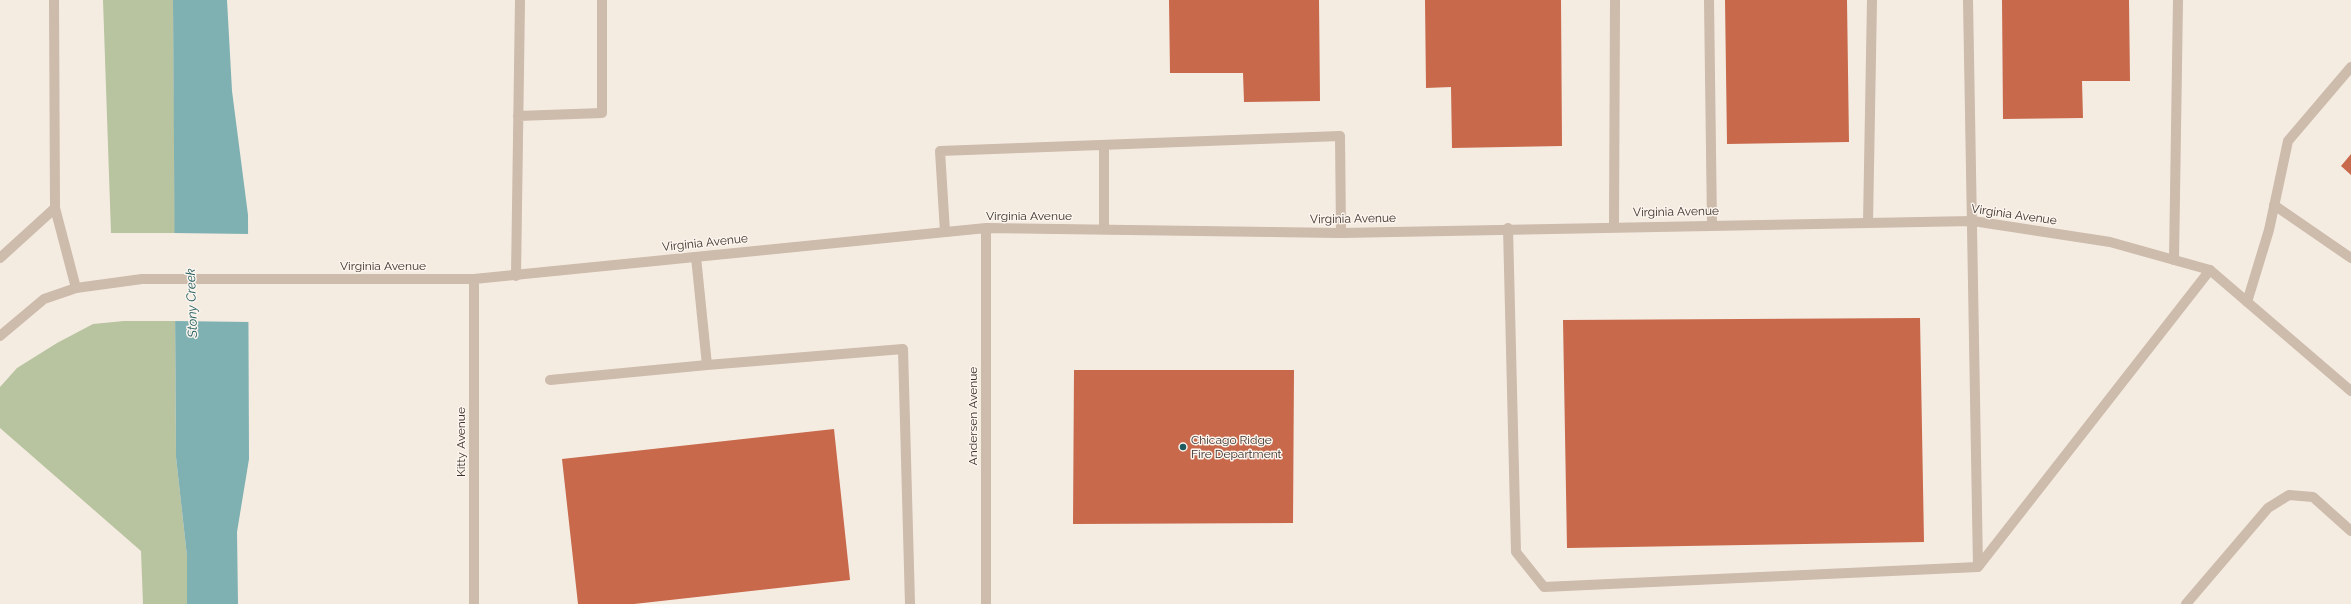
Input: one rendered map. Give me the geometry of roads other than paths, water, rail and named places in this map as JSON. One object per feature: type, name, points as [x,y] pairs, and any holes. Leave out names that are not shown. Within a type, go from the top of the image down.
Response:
[{"type":"street","points":[[54,0],[55,208],[76,288]]},
{"type":"street","points":[[516,276],[520,0]]},
{"type":"street","points":[[518,116],[602,113],[602,0]]},
{"type":"street","points":[[1614,226],[1615,0]]},
{"type":"street","points":[[1709,0],[1712,225]]},
{"type":"street","points":[[1868,223],[1872,0]]},
{"type":"street","points":[[1968,0],[1978,567]]},
{"type":"street","points":[[2174,260],[2178,0]]},
{"type":"street","points":[[2247,302],[2274,206],[2288,141],[2351,67]]},
{"type":"street","points":[[945,232],[940,151],[1340,136],[1341,233]]},
{"type":"street","points":[[1104,145],[1104,230]]},
{"type":"street","points":[[2274,206],[2351,258]]},
{"type":"street","points":[[0,258],[55,208]]},
{"type":"street","name":"Virginia Avenue","points":[[0,336],[44,299],[76,288],[142,279],[474,279],[986,228],[1341,233],[1508,228],[1973,221],[2110,242],[2210,270],[2351,391]]},
{"type":"street","name":"Andersen Avenue","points":[[986,228],[986,604]]},
{"type":"street","points":[[1508,228],[1516,552],[1544,587],[1978,567],[2210,270]]},
{"type":"street","points":[[696,257],[707,365]]},
{"type":"street","name":"Kitty Avenue","points":[[474,279],[474,604]]},
{"type":"street","points":[[550,380],[707,365],[903,349],[910,604]]},
{"type":"street","points":[[2186,604],[2268,508],[2289,495],[2313,497],[2351,531]]},
{"type":"water","name":"Stony Creek","points":[[173,0],[227,0],[232,91],[248,215],[249,459],[237,532],[238,604],[187,604],[187,556],[176,457]]},
{"type":"place","name":"Chicago Ridge Fire Department","points":[[1183,447]]}]
